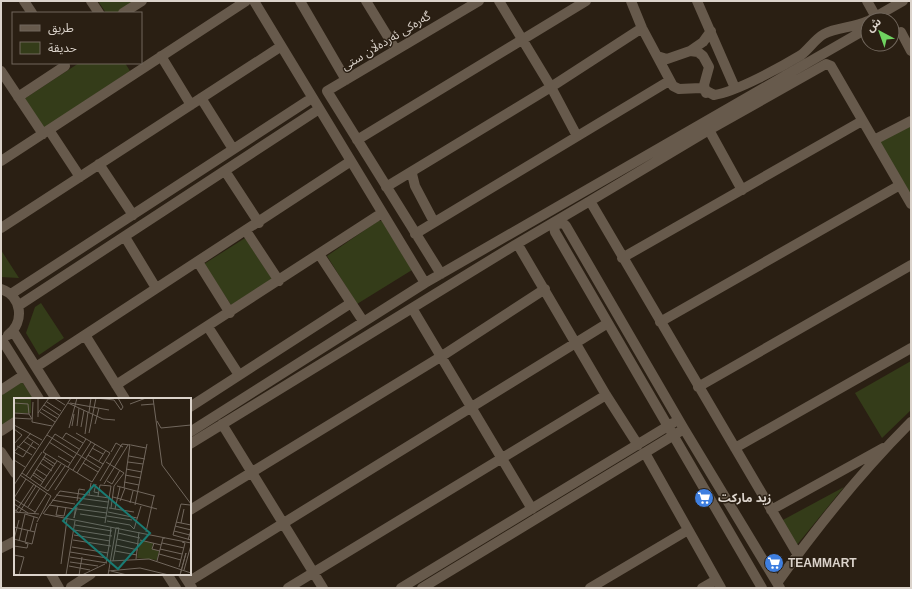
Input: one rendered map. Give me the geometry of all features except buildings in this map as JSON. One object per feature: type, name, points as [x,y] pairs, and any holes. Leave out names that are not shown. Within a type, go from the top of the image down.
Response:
[{"type":"street","points":[[24,1],[31,12]]},
{"type":"street","points":[[91,1],[98,12]]},
{"type":"street","points":[[125,12],[142,1]]},
{"type":"street","points":[[142,64],[161,56],[246,1]]},
{"type":"street","points":[[254,1],[280,47],[425,283]]},
{"type":"street","points":[[300,1],[346,80]]},
{"type":"street","points":[[366,1],[396,50]]},
{"type":"street","name":"گەرەکی ئەردەڵان ستی","points":[[357,140],[327,91],[479,1]]},
{"type":"street","points":[[499,1],[551,87],[577,136]]},
{"type":"street","points":[[441,274],[357,140],[586,1]]},
{"type":"street","points":[[632,1],[642,28],[669,82],[679,89],[701,88],[714,95],[735,88],[777,68],[802,54],[823,35],[860,25]]},
{"type":"street","points":[[697,1],[735,88]]},
{"type":"street","points":[[867,1],[871,12]]},
{"type":"street","points":[[886,12],[903,1]]},
{"type":"street","points":[[892,12],[911,4]]},
{"type":"street","points":[[386,187],[551,87],[642,28]]},
{"type":"street","points":[[656,56],[667,59],[690,51],[703,42],[711,32]]},
{"type":"street","points":[[901,32],[911,51]]},
{"type":"street","points":[[191,431],[362,321],[425,283],[860,33]]},
{"type":"street","points":[[1,228],[280,47]]},
{"type":"street","points":[[706,92],[704,85],[709,68],[716,60],[719,50]]},
{"type":"street","points":[[690,51],[698,52],[703,56],[709,68]]},
{"type":"street","points":[[161,56],[191,105]]},
{"type":"street","points":[[18,97],[66,64]]},
{"type":"street","points":[[191,443],[514,245],[709,130],[826,64],[831,66],[911,204]]},
{"type":"street","points":[[1,161],[46,132],[134,67]]},
{"type":"street","points":[[1,71],[18,97],[80,177]]},
{"type":"street","points":[[415,234],[669,82]]},
{"type":"street","points":[[201,98],[233,149]]},
{"type":"street","points":[[11,294],[312,98]]},
{"type":"street","points":[[18,306],[319,109]]},
{"type":"street","points":[[622,258],[862,121]]},
{"type":"street","points":[[874,140],[911,121]]},
{"type":"street","points":[[709,130],[742,190]]},
{"type":"street","points":[[36,367],[351,161]]},
{"type":"street","points":[[99,164],[133,215]]},
{"type":"street","points":[[414,170],[412,174],[415,186],[434,222]]},
{"type":"street","points":[[225,171],[259,222]]},
{"type":"street","points":[[660,322],[900,185]]},
{"type":"street","points":[[590,201],[622,258],[798,555]]},
{"type":"street","points":[[116,385],[230,313],[382,213]]},
{"type":"street","points":[[762,588],[555,232],[554,227],[557,224],[563,223],[566,226],[678,419],[779,586],[798,555],[888,445],[911,422]]},
{"type":"street","points":[[246,231],[279,281]]},
{"type":"street","points":[[125,237],[156,288]]},
{"type":"street","points":[[514,245],[518,245],[545,289],[606,395],[641,449],[719,584],[702,588]]},
{"type":"street","points":[[319,254],[362,321]]},
{"type":"street","points":[[198,262],[230,313]]},
{"type":"street","points":[[698,386],[911,265]]},
{"type":"street","points":[[1,289],[11,294],[18,306],[18,323],[13,331],[1,340],[38,398]]},
{"type":"street","points":[[191,509],[442,356],[545,289]]},
{"type":"street","points":[[191,406],[351,303]]},
{"type":"street","points":[[412,308],[532,509]]},
{"type":"street","points":[[188,581],[472,408],[608,323]]},
{"type":"street","points":[[208,327],[239,375]]},
{"type":"street","points":[[13,331],[55,398]]},
{"type":"street","points":[[85,335],[124,398]]},
{"type":"street","points":[[735,448],[911,348]]},
{"type":"street","points":[[1,390],[24,375]]},
{"type":"street","points":[[288,588],[606,395]]},
{"type":"street","points":[[422,588],[641,449],[678,419]]},
{"type":"street","points":[[1,431],[14,423]]},
{"type":"street","points":[[222,424],[323,588]]},
{"type":"street","points":[[401,588],[532,509],[641,449],[684,429]]},
{"type":"street","points":[[771,510],[888,445]]},
{"type":"street","points":[[1,452],[14,472]]},
{"type":"street","points":[[590,588],[688,530]]},
{"type":"street","points":[[1,548],[14,542]]},
{"type":"street","points":[[427,572],[433,582]]},
{"type":"street","points":[[52,575],[59,588]]},
{"type":"street","points":[[71,587],[89,575]]},
{"type":"street","points":[[168,575],[176,588]]},
{"type":"green space","points":[[98,1],[136,1],[119,12],[105,12]]},
{"type":"green space","points":[[77,64],[126,64],[130,71],[44,128],[24,99]]},
{"type":"green space","points":[[911,125],[911,195],[879,141]]},
{"type":"green space","points":[[378,221],[382,221],[412,270],[357,304],[327,256]]},
{"type":"green space","points":[[245,238],[272,279],[231,305],[204,264]]},
{"type":"green space","points":[[1,250],[19,278],[1,277]]},
{"type":"green space","points":[[41,303],[64,338],[39,355],[26,333],[35,307]]},
{"type":"green space","points":[[911,361],[911,410],[882,438],[855,393]]},
{"type":"green space","points":[[22,382],[33,398],[14,398],[14,419],[1,427],[1,395]]},
{"type":"green space","points":[[844,487],[796,546],[781,521]]},
{"type":"place","name":"زيد ماركت","points":[[704,498]]},
{"type":"place","name":"TEAMMART","points":[[774,563]]}]
